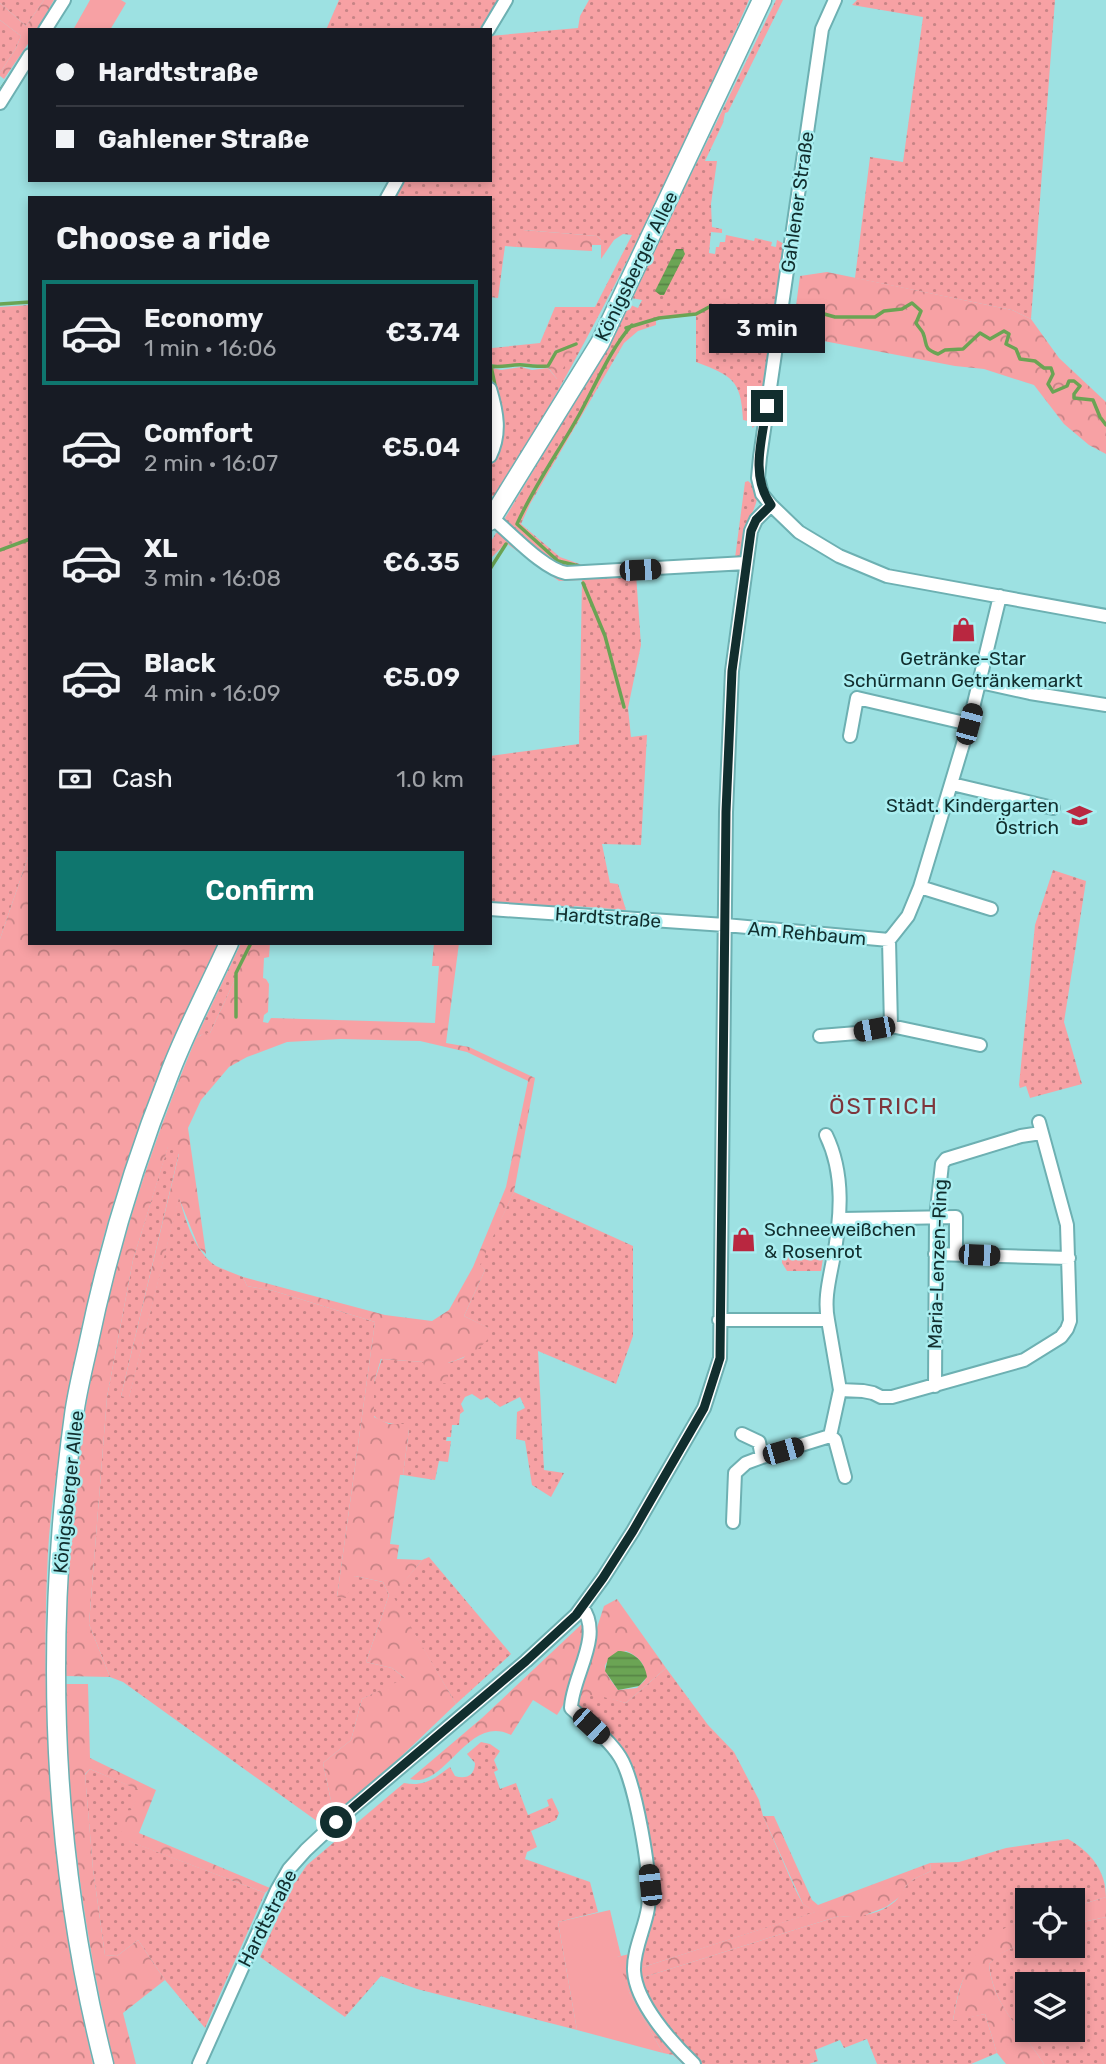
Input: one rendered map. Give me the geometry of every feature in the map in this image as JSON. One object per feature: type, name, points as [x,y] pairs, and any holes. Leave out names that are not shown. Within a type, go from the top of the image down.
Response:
[{"type":"main road","name":"Königsberger Allee","points":[[492,512],[600,343],[762,0]]},
{"type":"main road","name":"Königsberger Allee","points":[[104,2064],[92,2014],[65,1847],[54,1688],[60,1550],[74,1413],[100,1291],[122,1209],[169,1074],[228,945]]},
{"type":"street","points":[[46,28],[64,0]]},
{"type":"street","points":[[489,28],[506,0]]},
{"type":"street","name":"Gahlener Straße","points":[[835,0],[822,29],[760,457],[758,478],[762,494],[799,532],[864,568],[887,576],[1106,616]]},
{"type":"street","points":[[0,103],[28,58]]},
{"type":"street","points":[[492,398],[498,425],[492,451]]},
{"type":"street","name":"Hardtstraße","points":[[201,2063],[250,1946],[289,1869],[336,1822],[526,1661],[582,1607],[633,1531],[704,1408],[720,1358],[726,812],[732,671],[751,531],[756,520],[771,505]]},
{"type":"street","points":[[492,512],[558,572],[746,563]]},
{"type":"street","name":"Am Rehbaum","points":[[891,1026],[888,940],[908,916],[920,887],[969,724],[1000,596]]},
{"type":"street","points":[[980,682],[1106,705]]},
{"type":"street","points":[[850,736],[857,698],[969,724]]},
{"type":"street","points":[[952,784],[1053,808]]},
{"type":"street","points":[[920,887],[991,909]]},
{"type":"street","name":"Hardtstraße","points":[[492,909],[725,925]]},
{"type":"street","name":"Am Rehbaum","points":[[725,925],[888,940]]},
{"type":"street","points":[[820,1036],[891,1026],[979,1045]]},
{"type":"street","name":"Maria-Lenzen-Ring","points":[[839,1390],[863,1391],[881,1397],[892,1397],[935,1386],[1024,1360],[1061,1337],[1070,1321],[1067,1225],[1040,1128],[946,1159],[940,1170],[935,1254],[935,1386]]},
{"type":"street","points":[[826,1135],[835,1153],[841,1219],[825,1305],[839,1390],[830,1436]]},
{"type":"street","points":[[841,1219],[956,1217],[957,1254]]},
{"type":"street","points":[[935,1254],[1069,1258]]},
{"type":"street","points":[[719,1320],[828,1320]]},
{"type":"street","points":[[742,1434],[759,1442],[762,1457]]},
{"type":"street","points":[[733,1522],[735,1473],[746,1463],[830,1436]]},
{"type":"street","points":[[830,1436],[835,1440],[845,1477]]},
{"type":"street","points":[[582,1607],[588,1615],[590,1628],[588,1643],[571,1693],[571,1708],[611,1745],[628,1772],[648,1870],[648,1908],[635,1960],[636,1979],[660,2027],[694,2064]]},
{"type":"green space","points":[[0,0],[44,0],[26,26],[0,3]]},
{"type":"green space","points":[[44,0],[54,0],[38,28],[28,28],[28,44],[4,79],[0,73],[21,36],[0,20],[0,3],[26,26]]},
{"type":"green space","points":[[90,0],[121,0],[126,3],[111,28],[74,28]]},
{"type":"green space","points":[[339,0],[504,0],[487,28],[327,28]]},
{"type":"green space","points":[[589,0],[749,0],[692,128],[631,253],[566,376],[496,497],[492,496],[492,464],[502,443],[504,420],[492,368],[548,368],[557,379],[556,348],[547,366],[521,363],[500,367],[492,364],[492,348],[540,343],[555,307],[595,307],[632,235],[623,234],[614,240],[601,259],[601,240],[597,236],[524,230],[516,247],[505,246],[498,298],[492,297],[492,196],[390,196],[399,182],[492,182],[492,36],[578,28],[580,16]]},
{"type":"green space","points":[[776,0],[783,0],[728,112],[725,113],[705,161],[717,161],[711,204],[712,227],[722,229],[722,233],[711,232],[709,253],[715,254],[720,242],[725,242],[726,235],[772,242],[771,246],[776,247],[777,240],[786,245],[759,423],[752,428],[753,422],[743,420],[740,396],[732,381],[718,371],[696,362],[696,315],[656,320],[656,325],[638,331],[624,343],[521,524],[560,557],[585,566],[735,558],[745,482],[748,481],[753,485],[757,499],[747,528],[742,559],[572,571],[546,559],[507,523],[505,518],[578,396],[628,304],[638,308],[642,300],[631,298]]},
{"type":"green space","points":[[857,0],[1055,0],[1031,319],[1012,310],[855,278],[870,157],[903,162],[923,17],[852,5]]},
{"type":"green space","points":[[0,20],[21,36],[0,73]]},
{"type":"green space","points":[[523,230],[597,236],[601,245],[592,245],[592,251],[516,247]]},
{"type":"green space","points":[[827,272],[1012,310],[1031,319],[1059,358],[1106,402],[1106,454],[1089,445],[1064,424],[1034,385],[984,369],[955,366],[792,335],[800,276]]},
{"type":"green space","points":[[28,305],[28,857],[0,939],[0,307]]},
{"type":"green space","points":[[577,341],[557,379],[547,366],[556,348]]},
{"type":"green space","points":[[500,532],[553,572],[636,574],[641,645],[628,708],[631,737],[647,735],[641,845],[602,844],[610,883],[618,884],[626,910],[492,902],[492,756],[579,744],[582,580],[559,581],[506,543],[492,557],[492,540]]},
{"type":"green space","points":[[28,857],[28,945],[219,945],[152,1095],[110,1213],[80,1336],[52,1511],[48,1552],[46,1681],[52,1810],[68,1937],[93,2064],[0,2064],[0,939]]},
{"type":"green space","points":[[1053,870],[1086,881],[1064,1022],[1082,1084],[1030,1098],[1026,1086],[1020,1088],[1019,1085],[1035,925]]},
{"type":"green space","points":[[240,945],[251,945],[210,1033],[196,1038]]},
{"type":"green space","points":[[251,945],[270,945],[269,957],[264,958],[263,978],[269,984],[268,1012],[264,1015],[263,1022],[268,1023],[271,1018],[435,1023],[439,966],[432,966],[434,945],[459,945],[446,1043],[469,1047],[535,1078],[514,1192],[480,1265],[485,1270],[464,1316],[493,1330],[490,1337],[474,1351],[448,1363],[448,1384],[428,1380],[423,1362],[381,1359],[374,1382],[374,1417],[389,1424],[407,1424],[409,1429],[390,1544],[399,1545],[397,1559],[422,1560],[393,1596],[456,1704],[390,1767],[334,1815],[323,1763],[351,1740],[362,1699],[405,1678],[392,1668],[366,1662],[389,1595],[383,1582],[355,1576],[346,1598],[337,1597],[375,1322],[274,1291],[247,1286],[243,1277],[385,1315],[432,1321],[449,1310],[473,1267],[506,1187],[528,1081],[467,1052],[420,1041],[341,1039],[287,1042],[229,1067],[201,1100],[188,1128],[206,1254],[199,1248],[179,1198],[129,1398],[121,1396],[179,1154],[168,1147],[133,1260],[107,1397],[89,1624],[110,1677],[65,1676],[74,1496],[81,1437],[100,1335],[126,1234],[158,1135],[196,1038],[210,1033]]},
{"type":"green space","points":[[168,1146],[179,1153],[121,1396],[129,1397],[179,1196],[188,1225],[202,1253],[216,1266],[243,1277],[247,1286],[274,1291],[375,1322],[337,1597],[355,1576],[383,1582],[389,1595],[366,1662],[392,1668],[406,1679],[362,1699],[351,1740],[323,1763],[334,1815],[321,1824],[123,1682],[110,1677],[89,1624],[107,1397],[133,1260]]},
{"type":"green space","points":[[514,1192],[633,1246],[633,1336],[616,1384],[538,1351],[544,1470],[564,1473],[551,1497],[532,1485],[525,1441],[516,1439],[517,1412],[525,1408],[520,1397],[500,1407],[487,1397],[481,1400],[472,1394],[465,1397],[461,1404],[464,1411],[460,1414],[459,1425],[452,1425],[451,1437],[447,1437],[446,1441],[451,1441],[448,1462],[439,1461],[435,1480],[403,1475],[409,1429],[380,1420],[372,1413],[374,1382],[382,1359],[423,1362],[448,1383],[448,1363],[463,1358],[492,1330],[464,1316],[485,1270],[479,1265]]},
{"type":"green space","points":[[782,1251],[824,1252],[821,1271],[787,1271],[782,1263]]},
{"type":"green space","points":[[429,1557],[511,1654],[456,1704],[392,1596],[422,1560]]},
{"type":"green space","points":[[617,1599],[666,1668],[626,1703],[596,1695],[575,1696],[604,1606]],"holes":[[[626,1651],[644,1666],[645,1680],[637,1688],[618,1690],[608,1676],[605,1666],[617,1655]]]},
{"type":"green space","points":[[585,1621],[586,1629],[575,1674],[557,1715],[533,1700],[511,1735],[496,1731],[482,1734],[469,1742],[434,1774],[423,1779],[410,1779],[482,1718]]},
{"type":"green space","points":[[666,1668],[708,1725],[734,1752],[759,1800],[763,1816],[796,1891],[803,1904],[816,1912],[637,1969],[649,1927],[655,1883],[630,1761],[573,1701],[575,1696],[596,1694],[626,1703]]},
{"type":"green space","points":[[64,1684],[88,1684],[90,1758],[156,1790],[139,1833],[270,1888],[265,1893],[128,1841],[117,1826],[122,1811],[132,1810],[139,1790],[90,1769],[85,1774],[93,1869],[105,1955],[117,1956],[138,1940],[165,1980],[123,2013],[136,2064],[114,2064],[94,1970],[73,1828]]},
{"type":"green space","points":[[481,1742],[500,1751],[494,1760],[498,1770],[494,1772],[500,1789],[516,1783],[528,1815],[549,1806],[547,1800],[552,1798],[559,1813],[556,1820],[531,1831],[537,1847],[527,1852],[525,1859],[590,1882],[598,1912],[558,1922],[577,2030],[417,1989],[381,1976],[345,2017],[260,1957],[291,1888],[307,1865],[404,1783],[428,1781],[450,1767],[455,1776],[469,1776],[475,1763],[467,1754]]},
{"type":"green space","points":[[90,1769],[140,1790],[132,1811],[129,1841],[265,1893],[205,2028],[165,1980],[138,1940],[117,1956],[105,1955],[93,1869],[85,1775]]},
{"type":"green space","points":[[763,1816],[774,1816],[812,1900],[818,1905],[930,1863],[931,1871],[914,1879],[906,1886],[901,1896],[886,1907],[860,1917],[839,1916],[641,1978],[637,1969],[815,1912],[803,1904]]},
{"type":"green space","points":[[1068,1839],[1096,1863],[1103,1879],[1106,1897],[1085,1903],[1085,1888],[1015,1888],[1015,1924],[1003,1931],[974,1961],[964,1977],[958,1995],[953,2020],[985,2014],[997,2053],[971,2064],[877,2064],[867,2039],[844,2048],[840,2040],[815,2050],[818,2061],[809,2064],[700,2064],[664,2025],[641,1978],[839,1916],[874,1913],[895,1901],[909,1883],[931,1871],[930,1863],[959,1862],[1006,1848]]},
{"type":"green space","points":[[1106,1897],[1106,1917],[1085,1921],[1085,1903]]},
{"type":"green space","points":[[610,1910],[621,1956],[617,1957],[630,1994],[663,2053],[577,2030],[558,1922]]},
{"type":"green space","points":[[1106,1917],[1106,2064],[1044,2064],[1028,2042],[1085,2042],[1085,1972],[1015,1972],[1015,2024],[1002,2005],[992,1979],[989,1964],[999,1954],[1015,1947],[1015,1958],[1085,1958],[1085,1921]]},
{"type":"green space","points":[[1015,1924],[1015,1947],[1000,1954],[989,1964],[991,1978],[1002,2005],[1015,2024],[1015,2042],[1028,2042],[1044,2064],[1006,2064],[997,2053],[985,2014],[953,2021],[966,1971],[974,1957],[995,1934]]},
{"type":"green space","points":[[630,1954],[632,1972],[689,2064],[683,2064],[673,2055],[663,2053],[630,1994],[616,1957]]},
{"type":"shaded area","points":[[676,249],[683,249],[685,254],[664,295],[660,295],[655,291]]},
{"type":"shaded area","points":[[618,1651],[633,1655],[644,1666],[647,1677],[639,1686],[618,1690],[605,1671],[608,1658]]},
{"type":"waterway","points":[[0,91],[6,82]]},
{"type":"waterway","points":[[0,304],[28,302]]},
{"type":"waterway","points":[[795,313],[875,317],[884,311],[902,309],[912,303],[921,311],[916,323],[923,333],[926,346],[938,354],[945,350],[963,349],[980,333],[990,339],[1004,331],[1009,334],[1006,344],[1016,349],[1020,359],[1035,361],[1044,368],[1051,368],[1053,374],[1048,384],[1053,392],[1067,386],[1069,381],[1074,381],[1080,386],[1074,398],[1093,400],[1106,425]]},
{"type":"waterway","points":[[626,328],[659,318],[696,314],[711,306],[769,306]]},
{"type":"waterway","points":[[579,566],[558,561],[517,524],[610,356],[632,325]]},
{"type":"waterway","points":[[492,366],[548,366],[556,352],[576,344]]},
{"type":"waterway","points":[[492,371],[496,390]]},
{"type":"waterway","points":[[0,550],[28,540]]},
{"type":"waterway","points":[[492,566],[506,544]]},
{"type":"waterway","points":[[583,583],[605,636],[624,707]]},
{"type":"waterway","points":[[236,1017],[236,973],[250,945]]},
{"type":"place","name":"Getränke-Star Schürmann Getränkemarkt","points":[[963,630]]},
{"type":"place","name":"Städt. Kindergarten Östrich","points":[[1079,816]]},
{"type":"place","name":"Schneeweißchen & Rosenrot","points":[[744,1240]]},
{"type":"district","name":"ÖSTRICH","points":[[884,1106]]},
{"type":"route","points":[[336,1822],[526,1661],[576,1615],[633,1531],[704,1408],[713,1383],[720,1358],[724,894],[732,671],[751,531],[756,520],[771,505],[762,494],[758,478],[767,406]]}]
